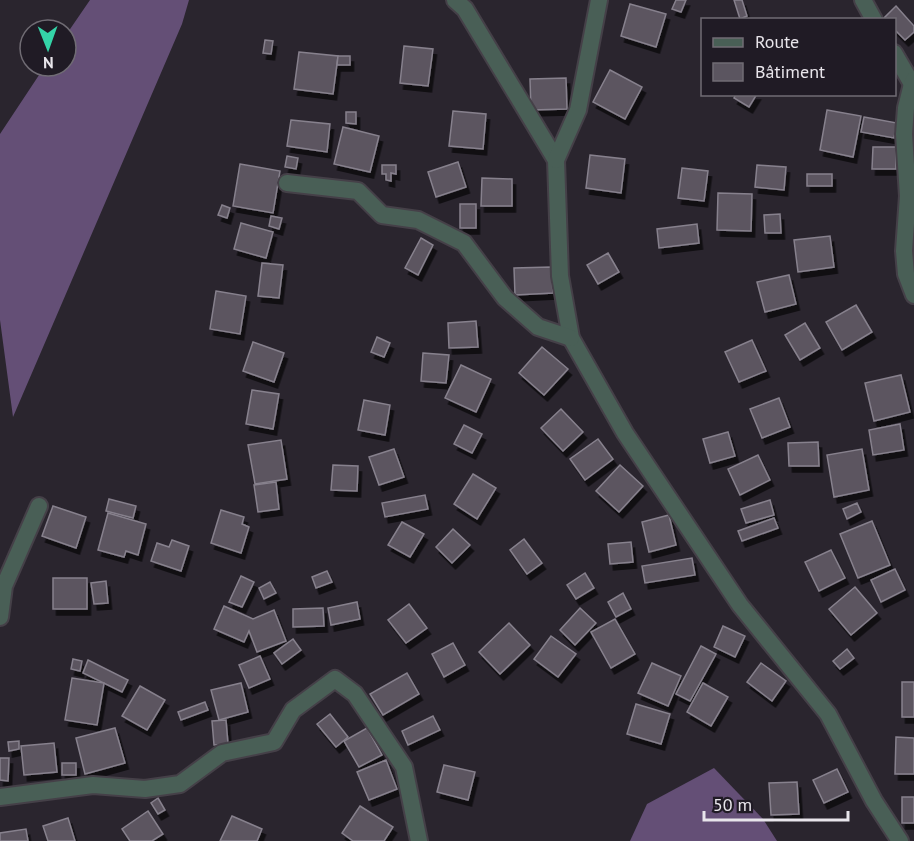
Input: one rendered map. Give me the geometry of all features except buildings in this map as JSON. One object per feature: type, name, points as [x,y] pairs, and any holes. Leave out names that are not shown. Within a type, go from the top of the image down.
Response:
[{"type":"street","points":[[455,0],[465,9],[556,160]]},
{"type":"street","points":[[599,0],[578,110],[556,160],[560,276],[572,338],[625,433],[740,605],[828,714],[874,801],[900,841]]},
{"type":"street","points":[[863,0],[873,18]]},
{"type":"street","points":[[896,55],[913,82],[906,108],[904,134],[908,196],[904,251],[906,274],[914,295]]},
{"type":"street","points":[[287,183],[358,191],[382,215],[418,220],[464,243],[506,298],[538,327],[572,338]]},
{"type":"street","points":[[0,617],[4,586],[39,506]]},
{"type":"street","points":[[0,797],[93,785],[145,789],[180,784],[222,753],[274,742],[293,711],[335,679],[355,694],[404,767],[419,841]]},
{"type":"shaded area","points":[[90,0],[189,0],[182,24],[13,417],[0,320],[0,134],[37,78],[78,78],[78,18]]},
{"type":"shaded area","points":[[714,768],[763,819],[777,841],[630,841],[647,804]]}]
